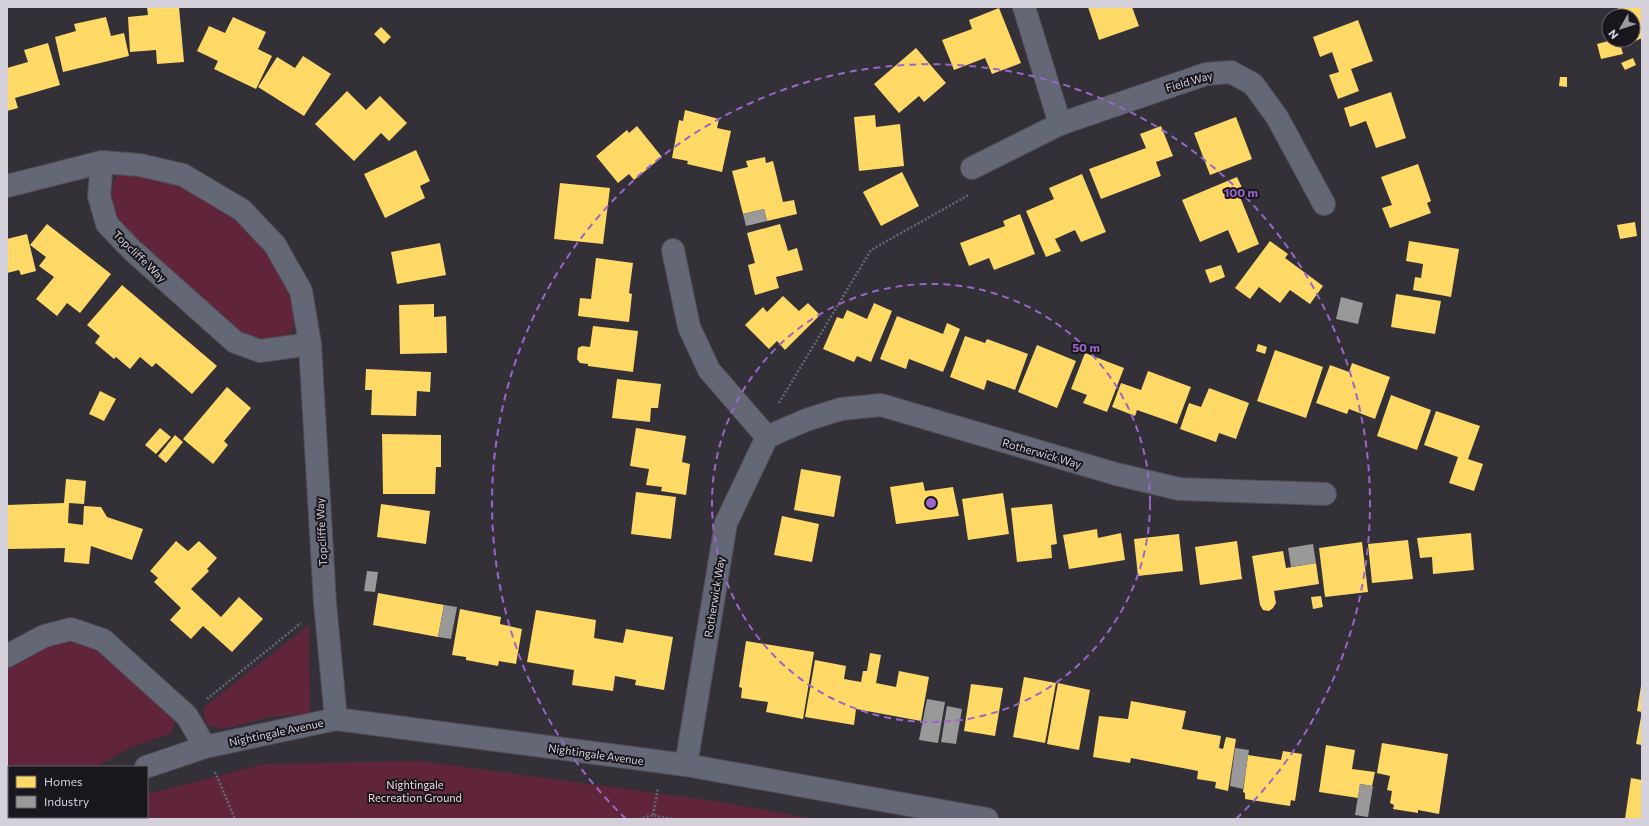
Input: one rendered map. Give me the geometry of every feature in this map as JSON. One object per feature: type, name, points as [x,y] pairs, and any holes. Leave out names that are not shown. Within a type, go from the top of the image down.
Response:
[{"type":"street","points":[[1024,7],[1060,124]]},
{"type":"street","name":"Field Way","points":[[972,168],[1060,124],[1206,74],[1231,72],[1253,84],[1277,117],[1324,204]]},
{"type":"street","name":"Topcliffe Way","points":[[102,162],[99,196],[107,224],[132,250],[235,342],[260,351],[310,344]]},
{"type":"street","name":"Topcliffe Way","points":[[7,186],[102,162],[140,165],[183,175],[242,210],[275,245],[301,291],[310,344],[325,603],[336,719]]},
{"type":"street","points":[[673,250],[689,327],[709,370],[767,437]]},
{"type":"street","name":"Rotherwick Way","points":[[686,765],[726,523],[767,437],[806,420],[841,409],[881,405],[1116,474],[1179,489],[1325,494]]},
{"type":"street","points":[[7,656],[44,636],[71,629],[102,640],[187,716],[205,747]]},
{"type":"street","name":"Nightingale Avenue","points":[[148,766],[205,747],[336,719],[686,765],[987,819]]},
{"type":"path","points":[[767,437],[777,406],[871,250],[968,196],[972,168]]},
{"type":"path","points":[[187,716],[325,603]]},
{"type":"path","points":[[205,747],[235,819]]},
{"type":"path","points":[[640,819],[653,815],[672,819]]},
{"type":"green space","points":[[118,173],[166,176],[238,214],[270,251],[295,294],[294,328],[288,335],[258,342],[237,335],[116,220],[110,196],[112,186]]},
{"type":"green space","points":[[309,625],[310,714],[274,716],[222,729],[206,724],[203,708]]},
{"type":"green space","points":[[44,639],[99,642],[176,715],[172,733],[130,748],[97,766],[8,766],[8,814],[7,661]]},
{"type":"green space","name":"Nightingale Recreation Ground","points":[[419,761],[714,801],[814,819],[103,819],[148,818],[148,794],[265,764]]},
{"type":"building: Homes","points":[[147,7],[179,7],[184,62],[157,64],[156,50],[130,52],[128,17],[148,15]]},
{"type":"building: Homes","points":[[1088,7],[1132,7],[1139,26],[1099,40]]},
{"type":"building: Homes","points":[[1642,7],[1642,38],[1641,8],[1619,8]]},
{"type":"building: Homes","points":[[999,8],[1021,63],[992,74],[985,58],[954,70],[942,40],[972,29],[969,20]]},
{"type":"building: Homes","points":[[106,17],[111,36],[124,33],[129,56],[63,72],[55,37],[76,31],[74,24]]},
{"type":"building: Homes","points":[[233,17],[266,32],[258,49],[272,56],[256,89],[214,69],[218,61],[197,51],[209,26],[225,33]]},
{"type":"building: Homes","points":[[1358,20],[1373,61],[1351,69],[1359,91],[1338,99],[1329,75],[1339,72],[1332,52],[1320,57],[1313,37]]},
{"type":"building: Homes","points":[[381,27],[391,37],[384,44],[374,34]]},
{"type":"building: Homes","points":[[48,43],[60,85],[15,98],[18,108],[7,111],[7,68],[28,62],[24,50]]},
{"type":"building: Homes","points":[[1601,43],[1601,48],[1621,48],[1623,54],[1601,59],[1597,44]]},
{"type":"building: Homes","points":[[916,48],[946,83],[924,102],[919,96],[899,113],[874,84]]},
{"type":"building: Homes","points":[[303,56],[331,74],[304,116],[258,87],[277,57],[295,68]]},
{"type":"building: Homes","points":[[1633,58],[1636,65],[1625,70],[1621,63]]},
{"type":"building: Homes","points":[[1560,77],[1567,77],[1567,87],[1559,86]]},
{"type":"building: Homes","points":[[347,91],[366,110],[380,96],[407,123],[389,141],[381,133],[354,161],[315,124]]},
{"type":"building: Homes","points":[[1391,92],[1406,138],[1376,148],[1366,121],[1350,127],[1344,108]]},
{"type":"building: Homes","points":[[685,110],[719,119],[717,128],[731,131],[722,172],[687,164],[688,161],[672,158],[679,120],[683,121]]},
{"type":"building: Homes","points":[[875,115],[876,127],[900,124],[904,166],[859,171],[854,117]]},
{"type":"building: Homes","points":[[1236,117],[1252,159],[1210,175],[1194,133]]},
{"type":"building: Homes","points":[[637,126],[662,157],[634,180],[629,174],[618,183],[596,156],[627,130],[629,133]]},
{"type":"building: Homes","points":[[1161,126],[1173,156],[1156,162],[1161,176],[1101,199],[1089,169],[1146,148],[1140,134]]},
{"type":"building: Homes","points":[[416,150],[430,181],[420,186],[425,198],[385,218],[364,174]]},
{"type":"building: Homes","points":[[765,157],[766,163],[773,161],[783,202],[794,200],[797,214],[767,221],[764,209],[743,214],[732,171],[748,167],[746,161]]},
{"type":"building: Homes","points":[[1418,164],[1431,201],[1427,203],[1431,213],[1390,228],[1382,208],[1392,205],[1381,177]]},
{"type":"building: Homes","points":[[902,172],[919,206],[881,226],[863,192]]},
{"type":"building: Homes","points":[[1082,174],[1106,232],[1081,242],[1075,230],[1055,239],[1061,251],[1046,257],[1026,211],[1054,199],[1049,188]]},
{"type":"building: Homes","points":[[1237,177],[1245,194],[1240,197],[1259,244],[1238,253],[1228,230],[1200,242],[1182,200]]},
{"type":"building: Homes","points":[[560,183],[610,188],[603,244],[554,239]]},
{"type":"building: Homes","points":[[1020,214],[1035,254],[994,270],[989,258],[969,266],[960,243],[1005,226],[1003,221]]},
{"type":"building: Homes","points":[[1635,222],[1637,236],[1620,239],[1617,225]]},
{"type":"building: Homes","points":[[47,224],[111,274],[80,313],[67,303],[57,316],[36,299],[54,277],[39,266],[46,257],[30,245]]},
{"type":"building: Homes","points":[[780,224],[788,251],[797,248],[803,270],[776,277],[779,288],[755,295],[748,265],[755,263],[747,233]]},
{"type":"building: Homes","points":[[27,234],[36,271],[21,275],[19,270],[7,273],[7,239]]},
{"type":"building: Homes","points":[[1270,241],[1288,254],[1285,258],[1323,286],[1310,304],[1290,290],[1280,303],[1259,287],[1250,299],[1235,288]]},
{"type":"building: Homes","points":[[1409,241],[1459,249],[1451,297],[1413,290],[1415,277],[1421,278],[1423,264],[1406,261]]},
{"type":"building: Homes","points":[[440,243],[446,275],[397,284],[391,252]]},
{"type":"building: Homes","points":[[596,258],[633,263],[629,293],[632,294],[629,322],[578,316],[580,298],[591,299]]},
{"type":"building: Homes","points":[[1221,265],[1225,277],[1210,283],[1205,270]]},
{"type":"building: Homes","points":[[122,285],[217,366],[192,394],[156,363],[152,367],[140,357],[130,369],[116,357],[114,359],[95,343],[100,336],[87,325]]},
{"type":"building: Homes","points":[[1396,294],[1441,301],[1435,334],[1391,327]]},
{"type":"building: Homes","points":[[783,296],[799,311],[808,303],[820,315],[785,350],[777,341],[769,349],[745,325],[763,307],[767,312]]},
{"type":"building: Homes","points":[[874,303],[892,311],[871,362],[857,356],[854,362],[823,349],[837,317],[843,319],[847,310],[867,319]]},
{"type":"building: Homes","points":[[434,304],[434,317],[446,316],[447,353],[400,354],[399,305]]},
{"type":"building: Homes","points":[[897,316],[943,334],[947,323],[960,329],[943,372],[909,359],[906,369],[880,359]]},
{"type":"building: Homes","points":[[593,326],[638,331],[633,372],[588,366],[588,364],[580,363],[577,359],[578,348],[582,346],[590,347]]},
{"type":"building: Homes","points":[[965,336],[985,343],[987,339],[1028,354],[1015,390],[987,380],[984,390],[950,377]]},
{"type":"building: Homes","points":[[1258,344],[1267,347],[1265,354],[1256,351]]},
{"type":"building: Homes","points":[[1037,345],[1076,361],[1057,408],[1018,392]]},
{"type":"building: Homes","points":[[1275,350],[1323,367],[1306,418],[1257,401]]},
{"type":"building: Homes","points":[[1085,353],[1124,368],[1107,412],[1083,403],[1087,395],[1071,389]]},
{"type":"building: Homes","points":[[1352,363],[1390,377],[1375,419],[1349,409],[1347,414],[1316,403],[1330,365],[1349,372]]},
{"type":"building: Homes","points":[[366,369],[431,372],[430,392],[417,391],[416,416],[371,415],[372,390],[365,390]]},
{"type":"building: Homes","points":[[1148,371],[1191,387],[1177,424],[1137,410],[1135,416],[1112,407],[1121,383],[1141,390]]},
{"type":"building: Homes","points":[[617,379],[661,384],[658,408],[651,408],[650,422],[612,418]]},
{"type":"building: Homes","points":[[227,387],[251,408],[224,441],[228,445],[213,464],[183,439]]},
{"type":"building: Homes","points":[[1209,388],[1249,403],[1236,439],[1219,433],[1216,442],[1180,429],[1189,403],[1201,407]]},
{"type":"building: Homes","points":[[100,391],[116,399],[104,421],[89,414]]},
{"type":"building: Homes","points":[[1391,395],[1431,410],[1417,450],[1377,436]]},
{"type":"building: Homes","points":[[1436,411],[1480,426],[1468,459],[1483,464],[1474,491],[1449,483],[1458,457],[1424,445]]},
{"type":"building: Homes","points":[[160,428],[171,437],[156,454],[145,445]]},
{"type":"building: Homes","points":[[636,428],[686,436],[682,462],[690,464],[686,495],[661,491],[662,487],[646,485],[649,469],[630,466]]},
{"type":"building: Homes","points":[[382,434],[441,435],[441,467],[436,467],[435,494],[383,494]]},
{"type":"building: Homes","points":[[175,435],[183,442],[166,463],[158,456]]},
{"type":"building: Homes","points":[[801,469],[841,476],[834,517],[794,510]]},
{"type":"building: Homes","points":[[66,479],[86,481],[84,504],[69,503],[68,523],[83,525],[84,506],[101,507],[107,517],[143,529],[132,560],[91,546],[89,564],[64,562],[65,548],[8,549],[7,505],[64,503]]},
{"type":"building: Homes","points":[[923,482],[925,491],[953,487],[959,516],[896,524],[890,487]]},
{"type":"building: Homes","points":[[636,492],[676,497],[671,539],[631,534]]},
{"type":"building: Homes","points":[[1003,493],[1009,534],[968,540],[962,499]]},
{"type":"building: Homes","points":[[381,504],[430,511],[426,544],[377,537]]},
{"type":"building: Homes","points":[[1052,504],[1057,544],[1051,545],[1052,558],[1017,562],[1011,508]]},
{"type":"building: Homes","points":[[782,516],[819,524],[812,562],[774,555]]},
{"type":"building: Homes","points":[[1097,529],[1098,538],[1121,533],[1125,560],[1069,569],[1063,535]]},
{"type":"building: Homes","points":[[1471,533],[1474,570],[1433,574],[1432,557],[1420,558],[1417,538]]},
{"type":"building: Homes","points":[[1179,534],[1183,571],[1138,576],[1134,539]]},
{"type":"building: Homes","points":[[1408,540],[1413,579],[1372,583],[1368,544]]},
{"type":"building: Homes","points":[[176,541],[188,551],[199,541],[217,558],[207,569],[209,571],[191,589],[221,617],[239,597],[263,619],[232,652],[203,626],[191,639],[170,620],[181,608],[154,582],[158,578],[150,571]]},
{"type":"building: Homes","points":[[1237,541],[1242,579],[1200,585],[1195,547]]},
{"type":"building: Homes","points":[[1362,542],[1368,592],[1325,597],[1319,548]]},
{"type":"building: Homes","points":[[1283,551],[1286,568],[1316,563],[1319,584],[1274,591],[1276,603],[1269,611],[1263,610],[1260,605],[1252,556]]},
{"type":"building: Homes","points":[[378,593],[444,605],[438,637],[373,625]]},
{"type":"building: Homes","points":[[1321,596],[1323,607],[1313,609],[1311,597]]},
{"type":"building: Homes","points":[[460,609],[501,617],[500,624],[522,629],[516,664],[499,661],[498,666],[466,660],[466,657],[452,655]]},
{"type":"building: Homes","points":[[536,610],[596,620],[594,638],[623,643],[626,629],[673,637],[664,690],[635,685],[636,680],[615,676],[613,691],[572,685],[574,670],[527,662]]},
{"type":"building: Homes","points":[[746,641],[814,652],[803,719],[766,712],[768,702],[741,698],[742,688],[739,687]]},
{"type":"building: Homes","points":[[870,653],[881,655],[876,683],[896,687],[899,671],[929,677],[921,721],[856,709],[854,725],[805,717],[815,660],[846,666],[844,679],[861,682],[863,671],[867,671]]},
{"type":"building: Homes","points":[[1024,677],[1056,683],[1045,743],[1013,737]]},
{"type":"building: Homes","points":[[1058,683],[1090,690],[1079,750],[1047,744]]},
{"type":"building: Homes","points":[[971,684],[1003,688],[995,736],[964,731]]},
{"type":"building: Homes","points":[[1642,686],[1642,712],[1637,711]]},
{"type":"building: Homes","points":[[1131,701],[1186,711],[1182,729],[1221,736],[1219,748],[1223,749],[1226,737],[1236,739],[1228,791],[1215,788],[1216,782],[1197,779],[1198,771],[1131,758],[1130,763],[1093,757],[1099,716],[1128,719]]},
{"type":"building: Homes","points":[[1642,717],[1642,745],[1636,744]]},
{"type":"building: Homes","points":[[1382,743],[1448,754],[1439,814],[1418,810],[1418,813],[1393,809],[1394,805],[1390,803],[1392,791],[1387,790],[1390,776],[1377,773]]},
{"type":"building: Homes","points":[[1326,745],[1355,750],[1352,769],[1375,772],[1372,786],[1360,784],[1358,798],[1319,792]]},
{"type":"building: Homes","points":[[1283,751],[1302,754],[1295,801],[1291,800],[1290,806],[1245,799],[1245,793],[1243,792],[1248,755],[1281,760]]},
{"type":"building: Homes","points":[[1631,778],[1642,780],[1642,819],[1625,819]]},
{"type":"building: Industry","points":[[764,209],[767,221],[746,226],[743,214]]},
{"type":"building: Industry","points":[[1341,297],[1363,303],[1358,324],[1336,319]]},
{"type":"building: Industry","points":[[1313,544],[1316,563],[1291,567],[1288,548]]},
{"type":"building: Industry","points":[[367,571],[378,572],[375,592],[364,591]]},
{"type":"building: Industry","points":[[444,605],[457,607],[451,639],[438,637]]},
{"type":"building: Industry","points":[[927,699],[945,702],[938,743],[919,740]]},
{"type":"building: Industry","points":[[947,706],[962,709],[956,744],[941,742]]},
{"type":"building: Industry","points":[[1235,748],[1249,750],[1243,789],[1230,786]]},
{"type":"building: Industry","points":[[1360,784],[1373,786],[1368,817],[1355,815]]}]
